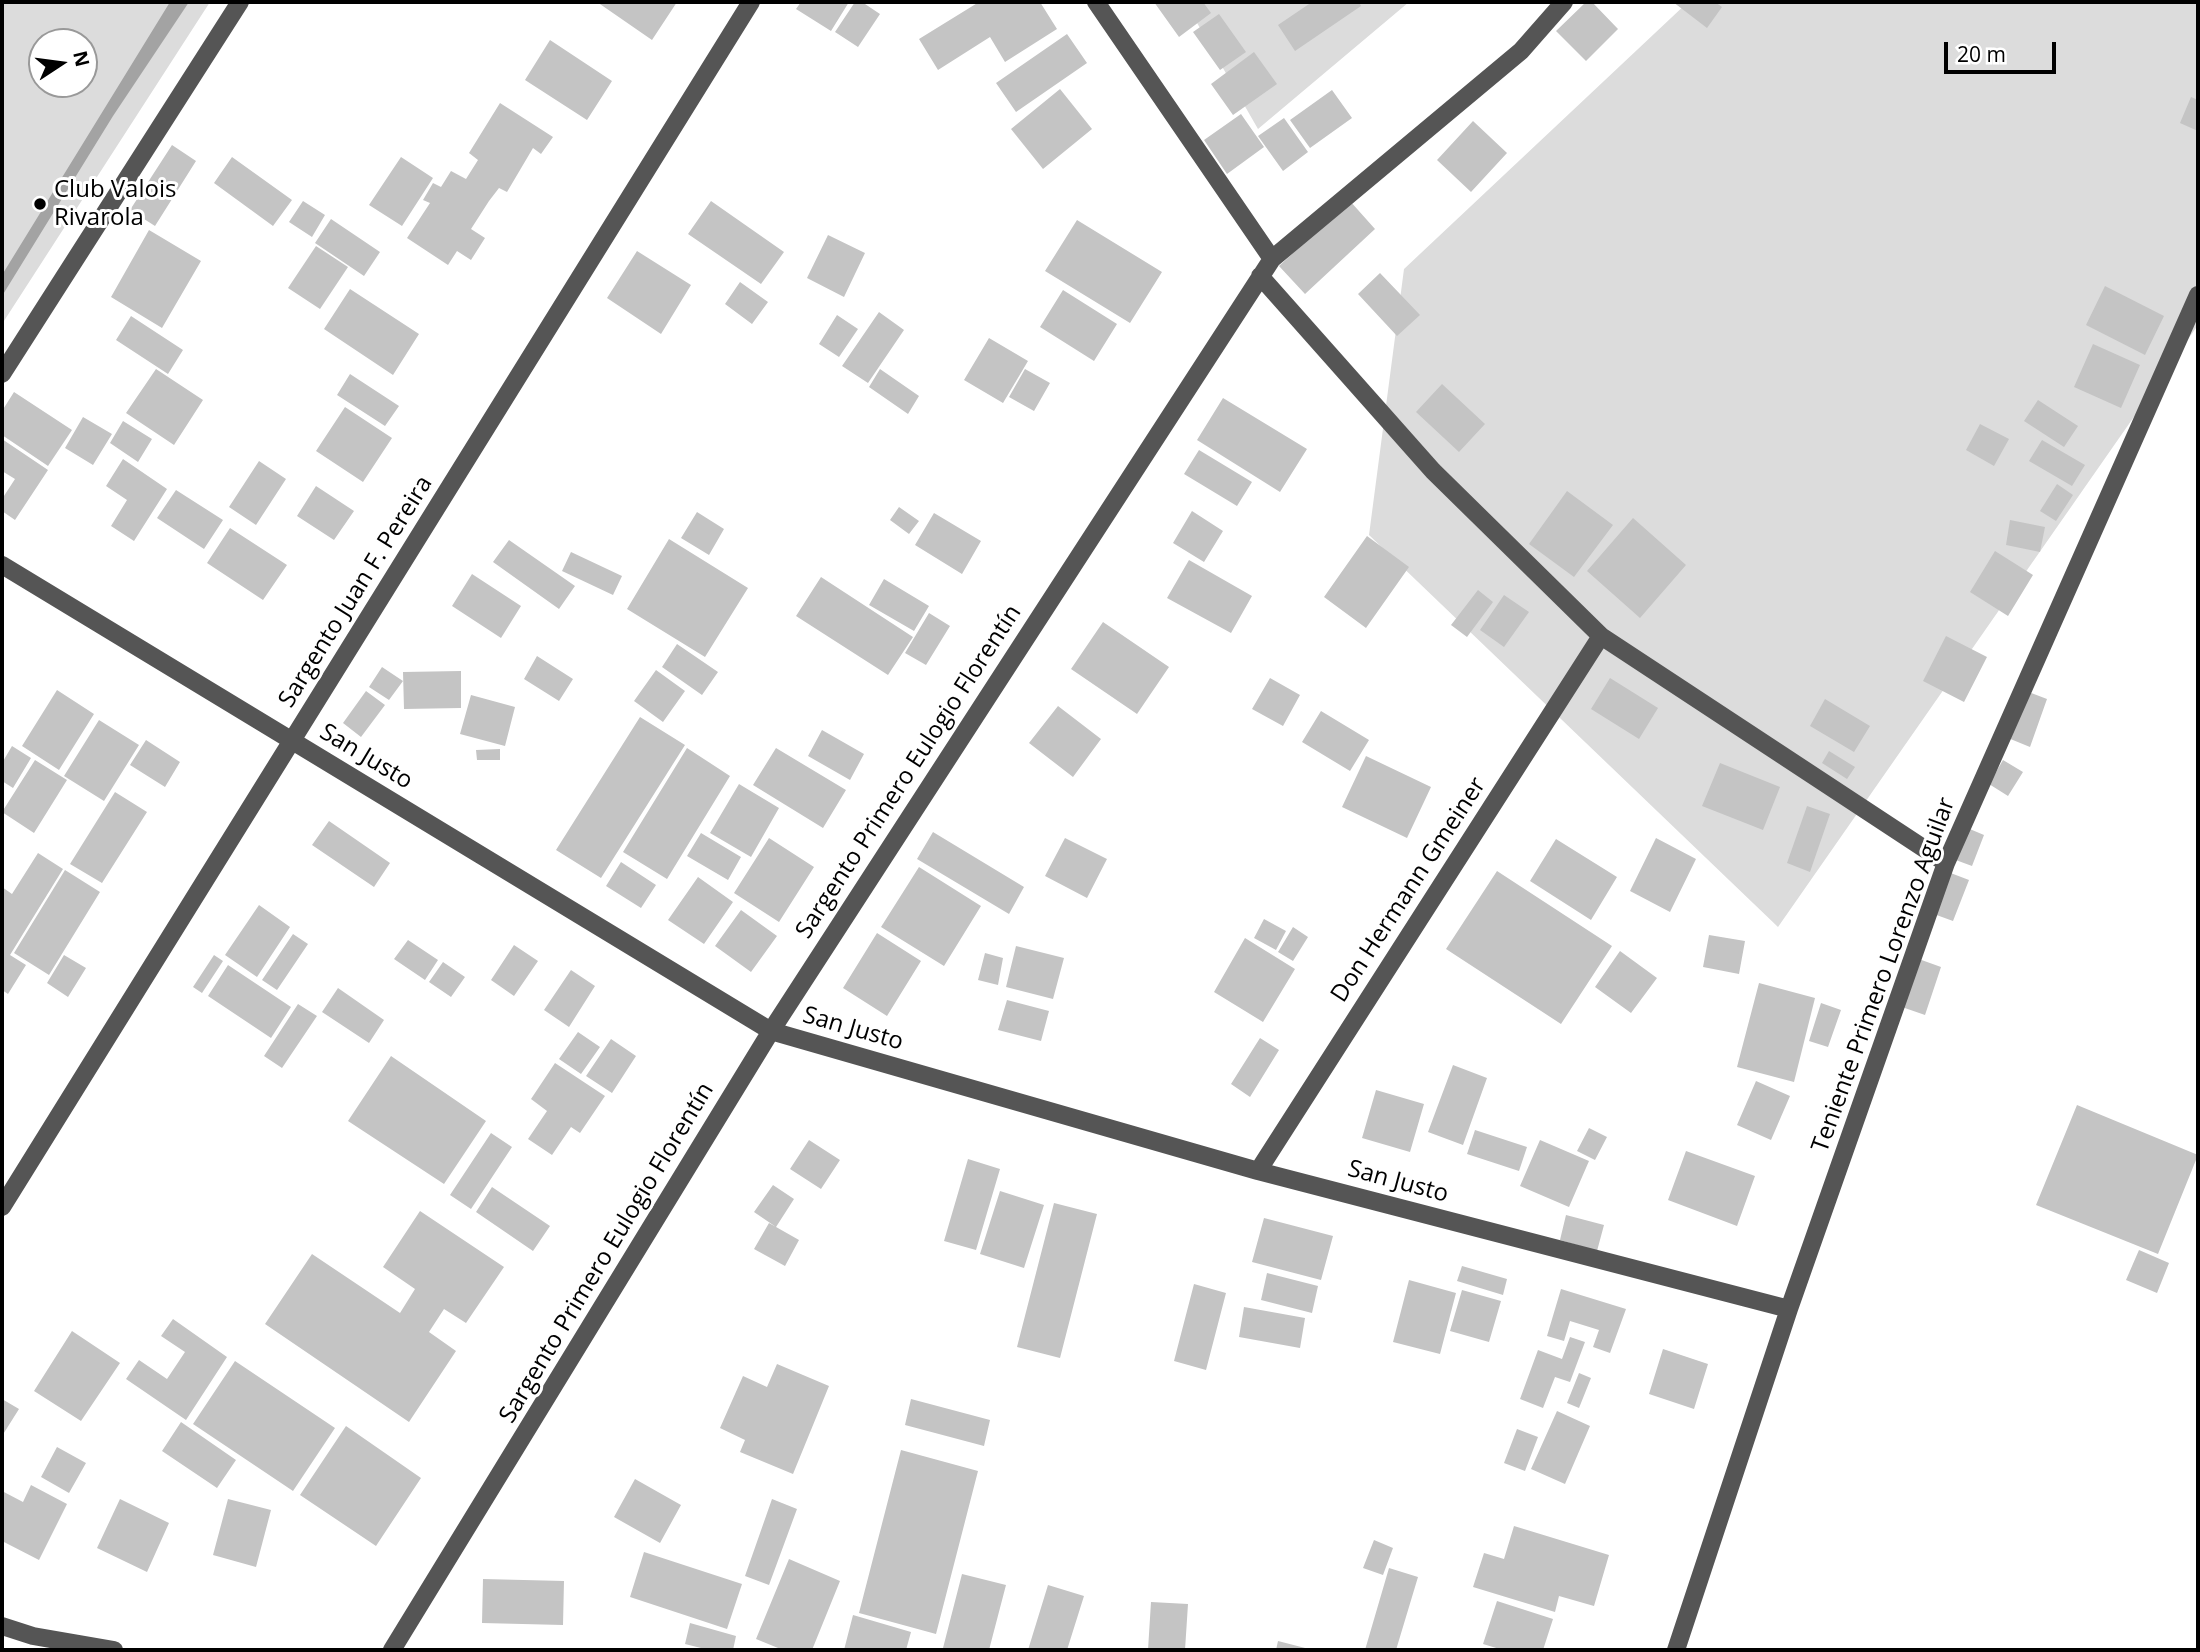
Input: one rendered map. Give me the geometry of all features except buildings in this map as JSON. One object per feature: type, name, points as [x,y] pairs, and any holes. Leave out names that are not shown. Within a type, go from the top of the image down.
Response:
[{"type":"street","points":[[2,374],[240,2]]},
{"type":"street","name":"Sargento Juan F. Pereira","points":[[2,1207],[751,2]]},
{"type":"street","points":[[1096,2],[1272,259]]},
{"type":"street","name":"Sargento Primero Eulogio Florentín","points":[[392,1650],[771,1031],[1272,259],[1521,51],[1564,2]]},
{"type":"street","points":[[1260,276],[1433,471],[1601,636],[1946,863]]},
{"type":"street","name":"Teniente Primero Lorenzo Aguilar","points":[[1676,1650],[1789,1309],[1946,863],[2198,295]]},
{"type":"street","name":"San Justo","points":[[2,565],[771,1031],[1258,1171],[1789,1309]]},
{"type":"street","name":"Don Hermann Gmeiner","points":[[1258,1171],[1601,636]]},
{"type":"street","points":[[2,1626],[33,1636],[114,1650]]},
{"type":"shaded area","name":"Club Valois Rivarola","points":[[2,2],[210,2],[2,324]]},
{"type":"shaded area","points":[[170,2],[189,2],[113,116],[2,296],[2,275]]},
{"type":"shaded area","points":[[1185,2],[1409,2],[1258,129]]},
{"type":"shaded area","points":[[1688,2],[2198,2],[2198,325],[1778,927],[1369,535],[1404,269]]},
{"type":"place","name":"Club Valois Rivarola","points":[[40,204]]}]
